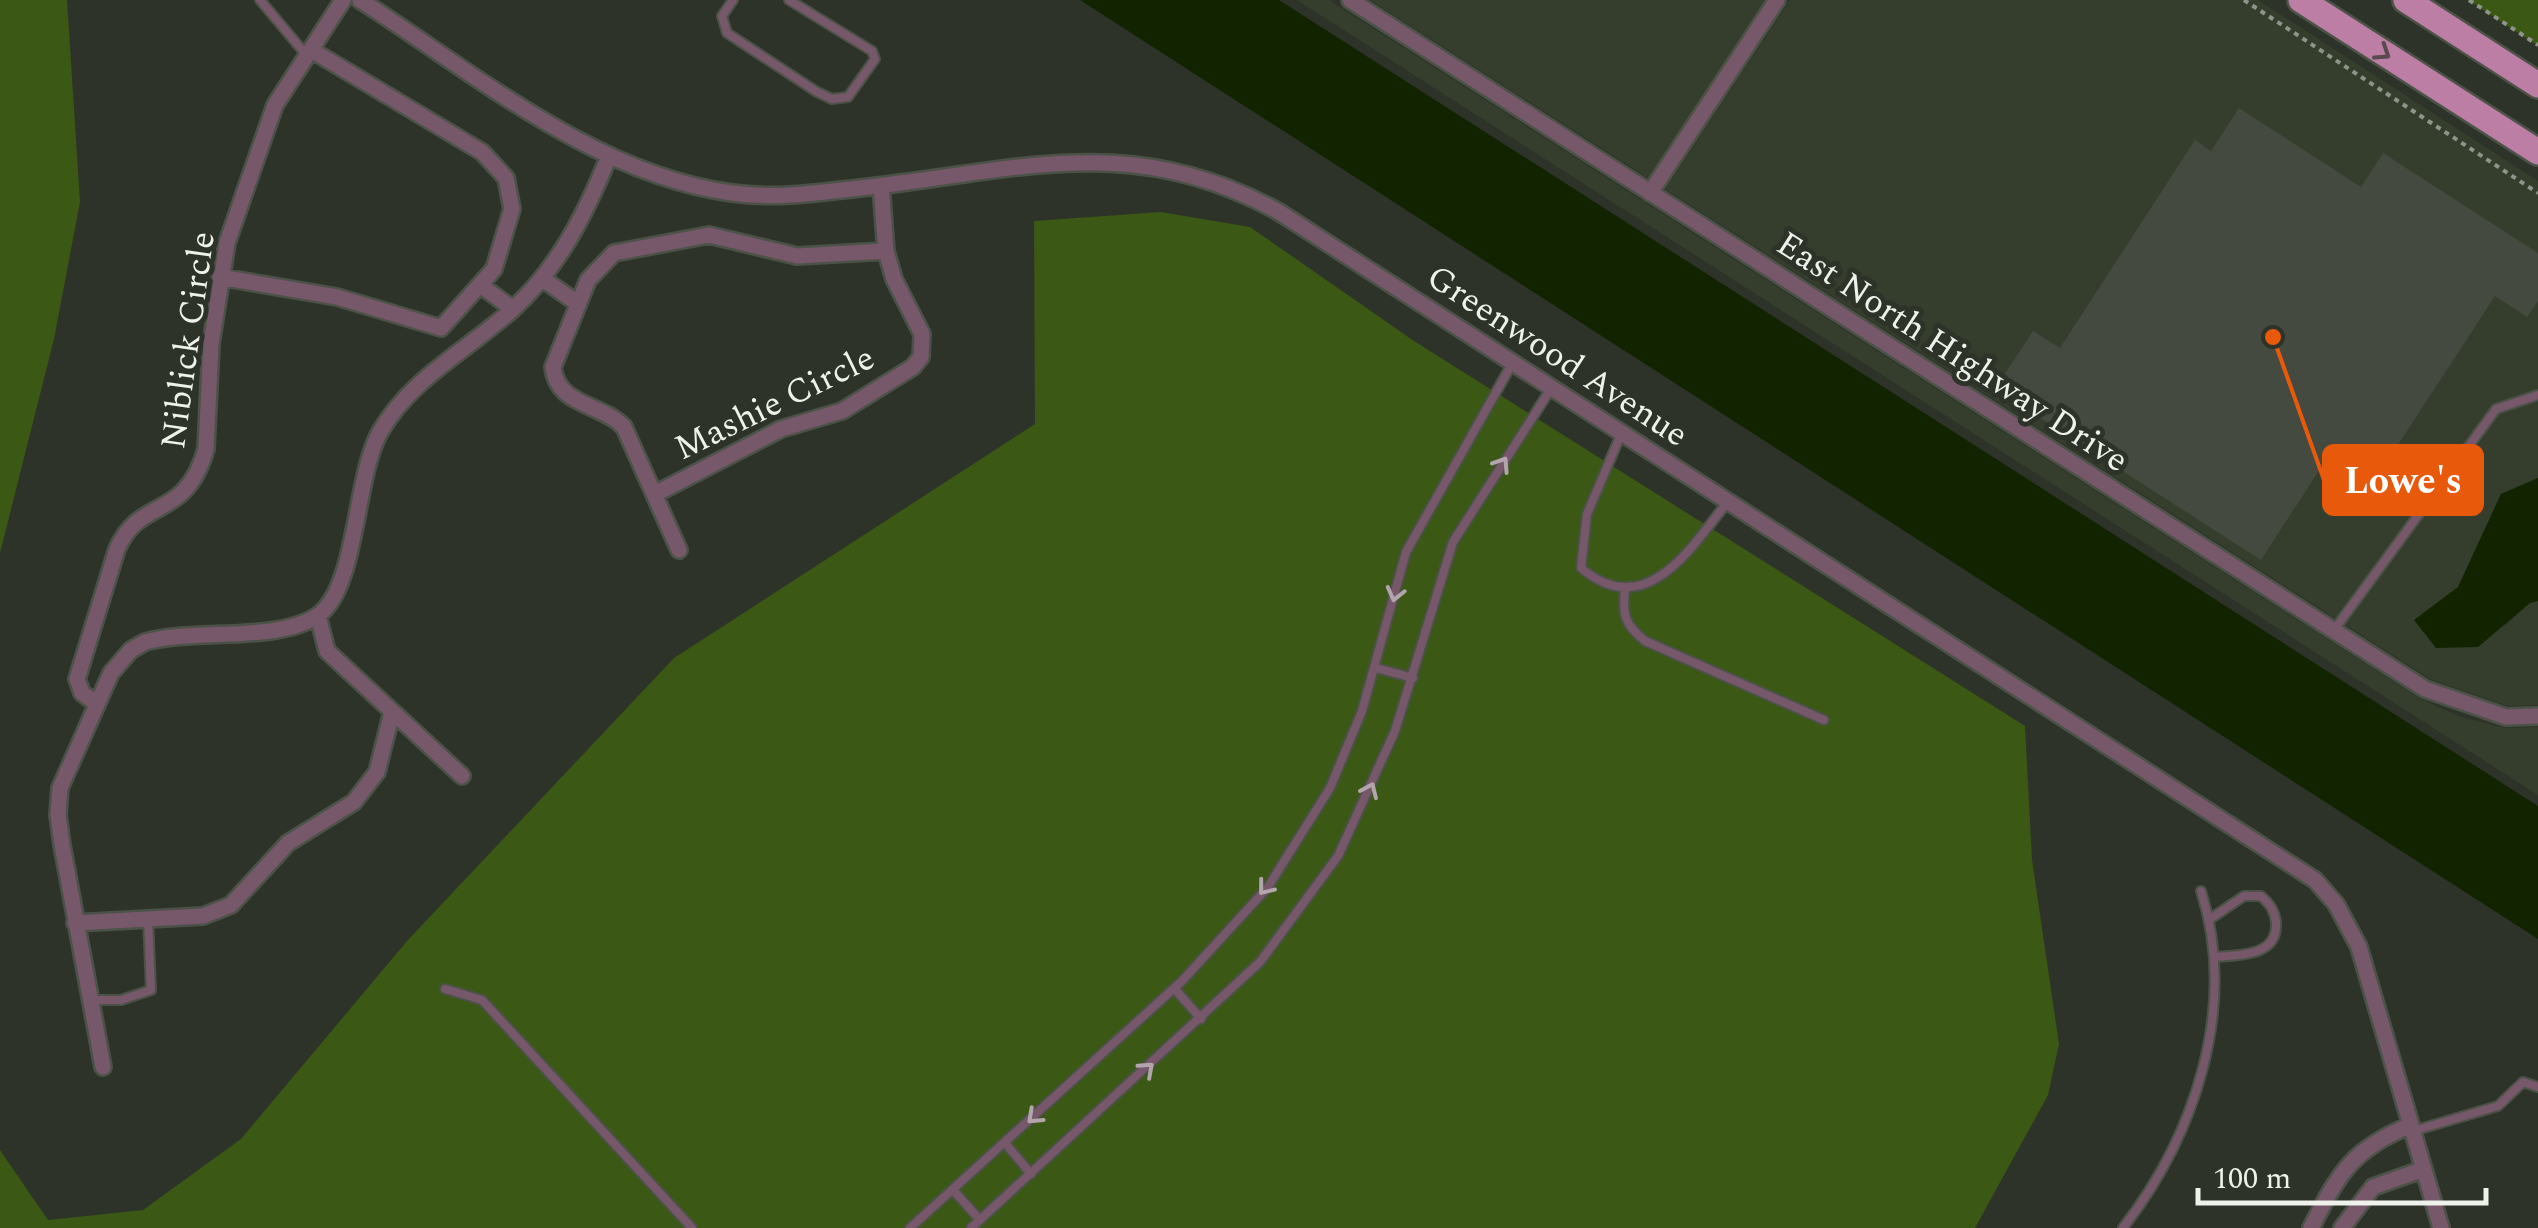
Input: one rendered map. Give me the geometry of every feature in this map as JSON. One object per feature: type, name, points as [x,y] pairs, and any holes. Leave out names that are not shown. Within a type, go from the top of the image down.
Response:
[{"type":"main road","points":[[2302,0],[2538,152]]},
{"type":"main road","points":[[2406,0],[2538,85]]},
{"type":"street","name":"Niblick Circle","points":[[97,704],[82,692],[77,679],[117,549],[123,536],[144,515],[177,500],[200,468],[220,277],[243,190],[275,105],[343,0]]},
{"type":"street","name":"Greenwood Avenue","points":[[360,0],[609,156],[665,179],[735,194],[796,196],[1113,160],[1178,169],[1243,192],[1279,212],[2315,880],[2336,904],[2359,947],[2441,1228]]},
{"type":"street","name":"East North Highway Drive","points":[[1350,0],[2425,689],[2464,706],[2506,717],[2538,716]]},
{"type":"street","points":[[1650,192],[1773,1]]},
{"type":"street","points":[[220,277],[338,298],[441,328],[494,269],[512,209],[506,178],[482,152],[310,54]]},
{"type":"street","points":[[103,1067],[58,816],[65,773],[116,664],[145,642],[291,627],[318,616],[339,588],[363,474],[392,412],[417,384],[513,309],[543,278],[572,236],[609,156]]},
{"type":"street","name":"Mashie Circle","points":[[655,494],[781,430],[842,411],[913,367],[921,356],[922,334],[894,279],[886,251],[881,186]]},
{"type":"street","name":"Mashie Circle","points":[[679,550],[624,427],[615,418],[566,396],[554,380],[553,367],[588,280],[614,252],[695,237],[723,236],[797,256],[886,251]]},
{"type":"street","points":[[543,278],[576,302]]},
{"type":"street","points":[[480,285],[513,309]]},
{"type":"street","points":[[318,616],[327,651],[462,776]]},
{"type":"street","points":[[75,923],[220,912],[288,842],[341,814],[377,772],[392,712]]},
{"type":"street","points":[[2311,1228],[2332,1186],[2357,1153],[2412,1128]]},
{"type":"street","points":[[2342,1228],[2373,1186],[2424,1169]]},
{"type":"lane","points":[[260,0],[310,54]]},
{"type":"lane","points":[[733,0],[722,16],[727,33],[818,92],[832,99],[848,97],[875,59],[872,51],[789,0]]},
{"type":"lane","points":[[910,1228],[1174,988],[1268,887],[1330,788],[1376,668],[1406,552],[1513,362]]},
{"type":"lane","points":[[971,1228],[1260,962],[1338,856],[1382,764],[1452,542],[1552,387]]},
{"type":"lane","points":[[2334,630],[2496,409],[2538,395]]},
{"type":"lane","points":[[1622,432],[1586,514],[1581,568],[1610,588],[1625,590],[1654,580],[1683,558],[1729,500]]},
{"type":"lane","points":[[1625,590],[1622,610],[1627,627],[1645,640],[1824,720]]},
{"type":"lane","points":[[1376,668],[1412,678]]},
{"type":"lane","points":[[2123,1228],[2163,1168],[2193,1106],[2207,1044],[2214,956],[2210,919],[2200,891]]},
{"type":"lane","points":[[2210,919],[2244,896],[2261,896],[2276,920],[2276,933],[2266,948],[2248,954],[2214,956]]},
{"type":"lane","points":[[90,1000],[121,1000],[151,990],[148,919]]},
{"type":"lane","points":[[1174,988],[1201,1019]]},
{"type":"lane","points":[[444,989],[482,1000],[692,1228]]},
{"type":"lane","points":[[2412,1128],[2498,1106],[2524,1082],[2538,1086]]},
{"type":"lane","points":[[1005,1143],[1031,1174]]},
{"type":"lane","points":[[953,1190],[980,1220]]},
{"type":"path","points":[[2244,0],[2538,193]]},
{"type":"path","points":[[2469,0],[2538,45]]},
{"type":"shaded area","points":[[1080,0],[1279,0],[2538,806],[2538,939]]},
{"type":"shaded area","points":[[1297,0],[1329,0],[2421,699],[2461,717],[2505,728],[2538,727],[2538,795]]},
{"type":"shaded area","points":[[1370,0],[1766,0],[1648,178]]},
{"type":"shaded area","points":[[1790,0],[2258,0],[2538,181],[2538,478],[2501,494],[2458,588],[2506,625],[2530,602],[2538,601],[2538,705],[2507,706],[2430,679],[1665,189]]},
{"type":"shaded area","points":[[2538,478],[2538,601],[2530,603],[2478,647],[2436,648],[2414,620],[2458,587],[2501,494]]},
{"type":"green space","points":[[0,0],[67,0],[80,202],[54,339],[0,553]]},
{"type":"green space","points":[[2468,0],[2538,0],[2538,46]]},
{"type":"green space","points":[[1161,212],[1250,227],[1414,341],[2025,726],[2032,860],[2059,1044],[2048,1095],[1975,1228],[0,1228],[0,1150],[48,1220],[143,1210],[241,1139],[407,941],[674,658],[1035,424],[1034,221]]},
{"type":"building","points":[[2239,108],[2361,187],[2383,153],[2538,253],[2538,301],[2527,317],[2495,296],[2364,497],[2320,469],[2261,560],[1995,389],[2033,331],[2060,348],[2195,140],[2211,151]]},
{"type":"place","name":"Lowe's","points":[[2273,337]]}]
